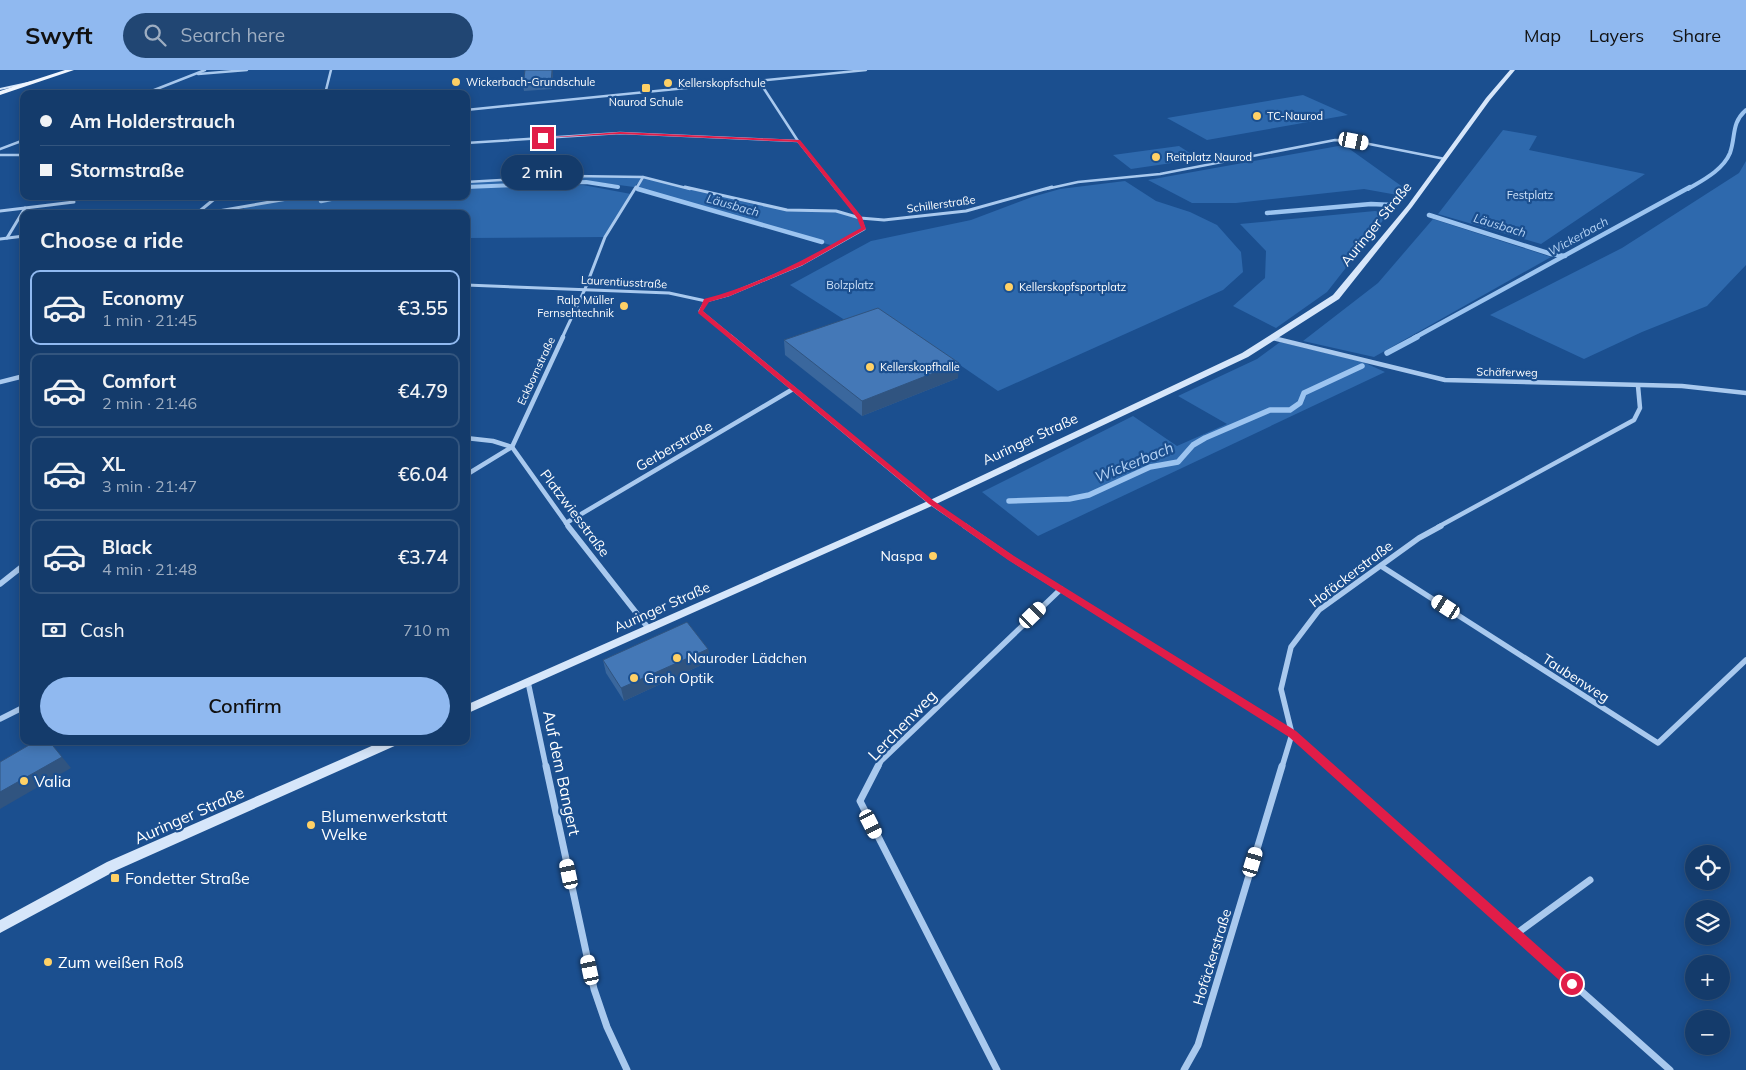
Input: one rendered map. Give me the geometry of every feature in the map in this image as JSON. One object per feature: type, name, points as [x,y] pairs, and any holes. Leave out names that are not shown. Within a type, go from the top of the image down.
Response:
[{"type":"main road","points":[[0,91],[71,70]]},
{"type":"street","points":[[154,90],[205,70]]},
{"type":"street","points":[[193,75],[247,70]]},
{"type":"street","points":[[327,90],[330,70]]},
{"type":"street","points":[[470,110],[866,70]]},
{"type":"street","name":"Auringer Straße","points":[[470,708],[931,503],[1244,354],[1273,338],[1336,297],[1410,206],[1488,99],[1512,70]]},
{"type":"street","points":[[759,81],[798,141],[860,218],[864,229],[802,264],[728,295],[706,301],[700,311],[931,503],[1011,558],[1292,734],[1670,1070]]},
{"type":"street","points":[[470,143],[620,133],[798,141]]},
{"type":"street","name":"Schillerstraße","points":[[470,182],[572,176],[644,177],[753,204],[787,210],[836,211],[860,218],[884,220],[966,211],[1034,191],[1078,182],[1160,174],[1335,140],[1354,141],[1444,159]]},
{"type":"street","points":[[0,150],[20,142]]},
{"type":"street","points":[[0,155],[20,156]]},
{"type":"street","name":"Eckbornstraße","points":[[470,473],[487,464],[512,446],[586,289],[605,237],[644,177]]},
{"type":"street","points":[[201,210],[213,200]]},
{"type":"street","points":[[224,210],[282,200]]},
{"type":"street","points":[[0,211],[74,202]]},
{"type":"street","points":[[7,238],[20,216]]},
{"type":"street","points":[[0,239],[20,236]]},
{"type":"street","name":"Laurentiusstraße","points":[[470,286],[669,292],[706,301]]},
{"type":"street","name":"Schäferweg","points":[[1273,338],[1445,380],[1682,386],[1746,393]]},
{"type":"street","points":[[0,382],[20,377]]},
{"type":"street","name":"Hofäckerstraße","points":[[1184,1070],[1198,1045],[1292,734],[1281,690],[1292,647],[1319,610],[1419,538],[1634,420],[1640,408],[1638,386]]},
{"type":"street","name":"Gerberstraße","points":[[566,523],[794,389]]},
{"type":"street","points":[[470,439],[512,446]]},
{"type":"street","name":"Platzwiesstraße","points":[[512,446],[566,523],[649,629]]},
{"type":"street","name":"Taubenweg","points":[[1381,566],[1658,744],[1746,660]]},
{"type":"street","points":[[0,584],[20,568]]},
{"type":"street","name":"Lerchenweg","points":[[997,1070],[860,802],[881,761],[1060,589]]},
{"type":"street","name":"Auf dem Bangert","points":[[528,682],[594,989],[607,1027],[627,1070]]},
{"type":"street","points":[[0,719],[20,709]]},
{"type":"street","name":"Auringer Straße","points":[[0,927],[112,866],[386,745]]},
{"type":"street","points":[[1516,934],[1590,880]]},
{"type":"green space","name":"TC-Naurod","points":[[1303,95],[1348,115],[1207,140],[1167,118]]},
{"type":"green space","name":"Festplatz","points":[[1503,130],[1537,136],[1529,150],[1645,174],[1541,244],[1438,214]]},
{"type":"green space","points":[[1344,145],[1407,190],[1403,196],[1364,189],[1236,203],[1192,203],[1148,180]]},
{"type":"green space","name":"Reitplatz Naurod","points":[[1179,146],[1199,159],[1131,169],[1113,155]]},
{"type":"green space","points":[[1746,161],[1746,265],[1707,306],[1642,332],[1584,359],[1490,315],[1622,248],[1739,173]]},
{"type":"green space","points":[[572,176],[643,177],[753,204],[787,210],[836,211],[860,218],[864,229],[834,246],[635,189],[640,181],[634,187],[589,181],[470,186],[470,182]]},
{"type":"green space","name":"Kellerskopfsportplatz","points":[[1125,181],[1156,201],[1190,212],[1217,225],[1241,252],[1243,272],[1223,290],[998,391],[884,313],[851,324],[790,285],[871,241],[971,220],[1032,197],[1060,189]]},
{"type":"green space","points":[[583,185],[631,194],[605,237],[470,238],[470,210],[244,210],[243,206],[280,200],[470,200],[470,188]]},
{"type":"green space","points":[[1375,211],[1388,214],[1327,292],[1276,328],[1233,306],[1265,278],[1266,251],[1240,224]]},
{"type":"green space","points":[[1433,219],[1551,257],[1374,357],[1303,341],[1378,283]]},
{"type":"green space","points":[[1280,342],[1363,362],[1385,372],[1038,536],[982,492],[1133,416],[1177,446],[1227,424],[1178,396],[1257,359]]},
{"type":"building","points":[[525,70],[552,70],[551,83],[523,85]]},
{"type":"building","name":"Kellerskopfhalle","points":[[878,308],[959,363],[862,401],[784,340]]},
{"type":"building","points":[[687,622],[708,649],[621,688],[603,660]]},
{"type":"building","points":[[29,745],[52,745],[62,757],[0,792],[0,762]]},
{"type":"waterway","name":"Wickerbach","points":[[1688,189],[1723,165],[1730,153],[1738,120],[1746,110]]},
{"type":"waterway","name":"Läusbach","points":[[470,187],[586,182],[618,187]]},
{"type":"waterway","name":"Wickerbach","points":[[1564,256],[1690,187]]},
{"type":"waterway","name":"Läusbach","points":[[638,189],[822,242]]},
{"type":"waterway","name":"Läusbach","points":[[321,201],[326,200]]},
{"type":"waterway","name":"Läusbach","points":[[1267,213],[1371,204],[1393,205]]},
{"type":"waterway","name":"Läusbach","points":[[1429,215],[1551,254],[1564,256]]},
{"type":"waterway","name":"Wickerbach","points":[[1414,338],[1564,256]]},
{"type":"waterway","name":"Wickerbach","points":[[1387,353],[1417,337]]},
{"type":"waterway","name":"Wickerbach","points":[[1009,501],[1069,499],[1089,495],[1150,467],[1178,462],[1193,445],[1205,438],[1270,410],[1290,410],[1300,403],[1304,393],[1362,366]]},
{"type":"place","name":"Wickerbach-Grundschule","points":[[456,82]]},
{"type":"place","name":"Kellerskopfschule","points":[[668,83]]},
{"type":"place","name":"Naurod Schule","points":[[646,88]]},
{"type":"place","name":"TC-Naurod","points":[[1257,116]]},
{"type":"place","name":"Reitplatz Naurod","points":[[1156,157]]},
{"type":"place","name":"Kellerskopfsportplatz","points":[[1009,287]]},
{"type":"place","name":"Ralp Müller Fernsehtechnik","points":[[624,306]]},
{"type":"place","name":"Kellerskopfhalle","points":[[870,367]]},
{"type":"place","name":"Naspa","points":[[933,556]]},
{"type":"place","name":"Nauroder Lädchen","points":[[677,658]]},
{"type":"place","name":"Groh Optik","points":[[634,678]]},
{"type":"place","name":"Valia","points":[[24,781]]},
{"type":"place","name":"Blumenwerkstatt Welke","points":[[311,825]]},
{"type":"place","name":"Fondetter Straße","points":[[115,878]]},
{"type":"place","name":"Zum weißen Roß","points":[[48,962]]},
{"type":"route","points":[[543,138],[620,133],[798,141],[860,218],[864,229],[802,264],[728,295],[706,301],[700,311],[931,503],[1011,558],[1292,734],[1572,984]]},
{"type":"park label","name":"Bolzplatz","points":[[850,285]]}]
